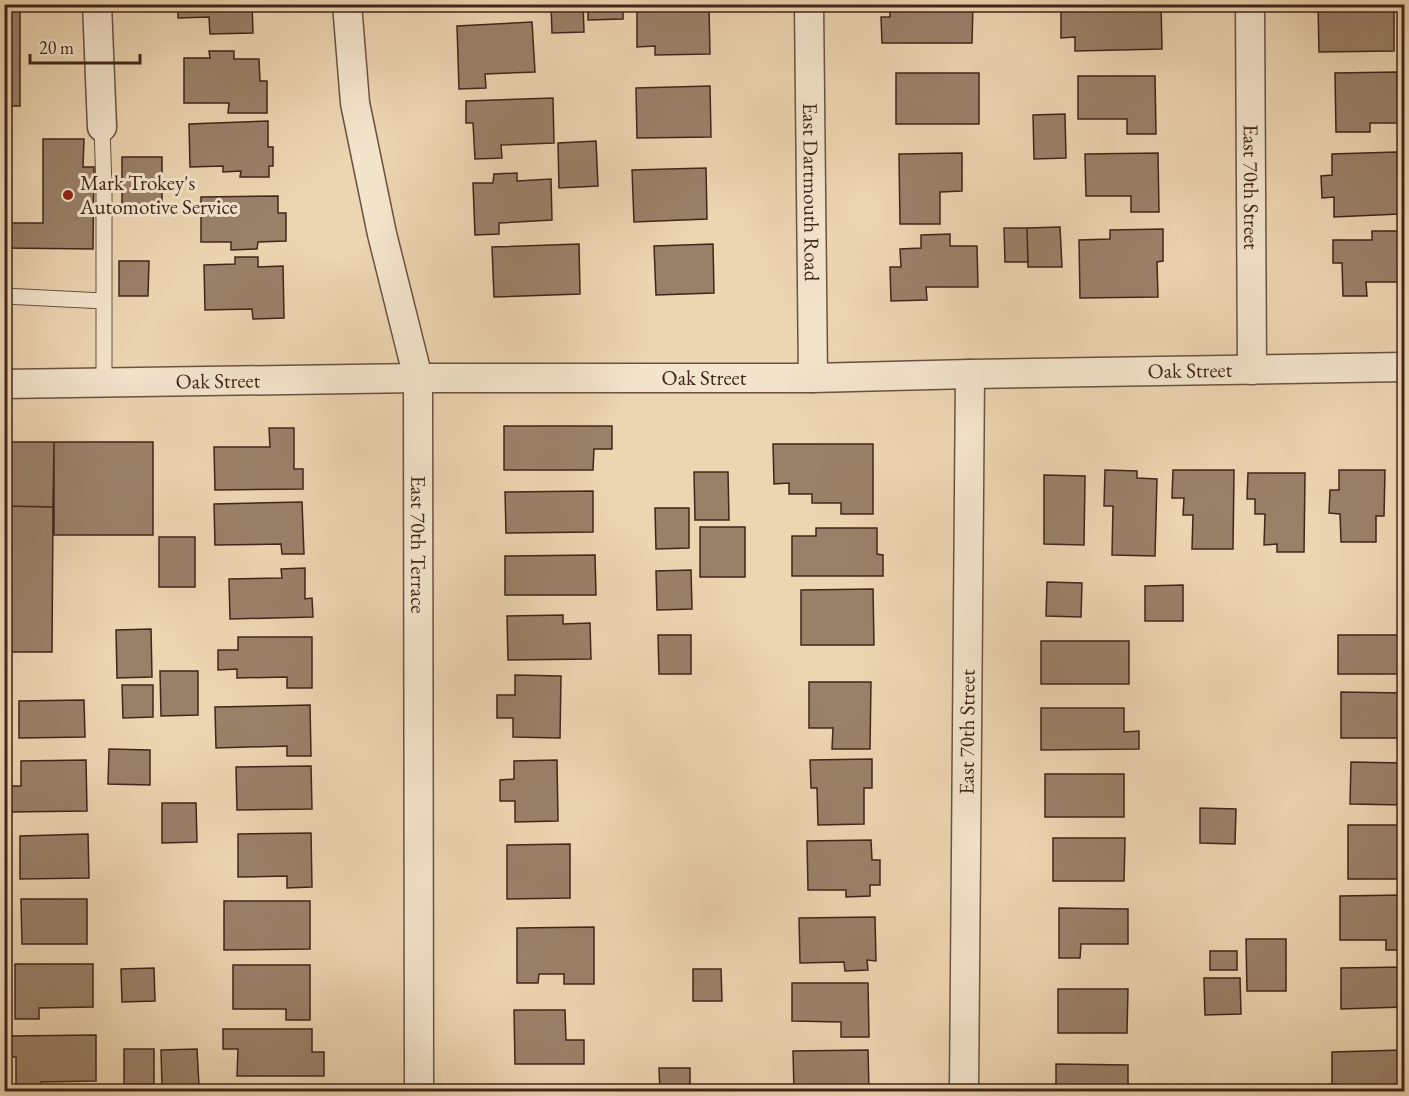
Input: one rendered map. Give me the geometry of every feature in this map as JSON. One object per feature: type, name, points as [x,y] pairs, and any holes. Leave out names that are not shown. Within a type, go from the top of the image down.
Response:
[{"type":"street","points":[[97,4],[102,127]]},
{"type":"street","name":"East 70th Terrace","points":[[347,4],[355,102],[382,234],[418,378],[418,1092]]},
{"type":"street","name":"East Dartmouth Road","points":[[809,4],[813,378]]},
{"type":"street","name":"East 70th Street","points":[[1250,4],[1252,370]]},
{"type":"street","name":"Oak Street","points":[[4,384],[418,378],[813,378],[1404,367]]},
{"type":"street","name":"East 70th Street","points":[[964,1092],[970,374]]},
{"type":"lane","points":[[102,127],[104,382]]},
{"type":"lane","points":[[4,296],[104,301]]},
{"type":"building","points":[[4,4],[20,4],[20,106],[4,106]]},
{"type":"building","points":[[178,4],[252,4],[253,33],[210,34],[209,17],[178,18]]},
{"type":"building","points":[[551,4],[583,4],[584,32],[552,33]]},
{"type":"building","points":[[588,4],[623,4],[623,19],[588,20]]},
{"type":"building","points":[[890,4],[973,4],[972,43],[882,43],[881,17],[890,17]]},
{"type":"building","points":[[1061,4],[1161,4],[1162,49],[1075,51],[1075,37],[1061,38]]},
{"type":"building","points":[[1318,4],[1394,4],[1394,51],[1319,52]]},
{"type":"building","points":[[709,6],[710,54],[655,55],[655,46],[637,47],[637,8]]},
{"type":"building","points":[[532,22],[535,72],[485,74],[486,88],[459,89],[457,26]]},
{"type":"building","points":[[209,51],[234,51],[234,59],[259,59],[260,81],[267,81],[267,113],[228,113],[229,103],[184,103],[184,58],[210,58]]},
{"type":"building","points":[[1397,72],[1398,123],[1370,123],[1370,132],[1336,132],[1335,73]]},
{"type":"building","points":[[896,73],[979,73],[979,124],[896,124]]},
{"type":"building","points":[[1078,76],[1155,76],[1156,134],[1127,134],[1127,119],[1078,119]]},
{"type":"building","points":[[710,86],[711,137],[637,138],[636,88]]},
{"type":"building","points":[[553,98],[554,143],[501,145],[502,158],[475,159],[473,123],[466,123],[466,101]]},
{"type":"building","points":[[1065,114],[1066,158],[1034,159],[1033,115]]},
{"type":"building","points":[[268,121],[268,147],[273,147],[273,166],[269,166],[269,177],[240,177],[241,171],[223,172],[223,166],[190,167],[189,124]]},
{"type":"building","name":"Mark Trokey's Automotive Service","points":[[43,139],[84,139],[83,167],[94,167],[93,249],[4,248],[4,223],[43,223]]},
{"type":"building","points":[[596,141],[598,186],[559,188],[558,143]]},
{"type":"building","points":[[1397,152],[1399,214],[1334,217],[1334,197],[1322,198],[1321,176],[1332,175],[1332,154]]},
{"type":"building","points":[[962,153],[962,191],[940,192],[940,224],[900,224],[899,154]]},
{"type":"building","points":[[1158,153],[1159,212],[1131,212],[1131,196],[1086,196],[1085,154]]},
{"type":"building","points":[[122,157],[162,157],[162,209],[122,209]]},
{"type":"building","points":[[706,168],[707,219],[634,222],[632,170]]},
{"type":"building","points":[[517,173],[517,181],[551,179],[552,220],[499,223],[499,234],[475,235],[473,183],[493,183],[494,174]]},
{"type":"building","points":[[278,196],[278,213],[286,213],[286,241],[258,242],[257,249],[231,250],[231,242],[201,242],[201,197]]},
{"type":"building","points":[[1060,227],[1062,267],[1028,267],[1027,228]]},
{"type":"building","points":[[1004,228],[1027,228],[1028,262],[1005,262]]},
{"type":"building","points":[[1163,229],[1163,261],[1157,262],[1158,297],[1080,298],[1079,240],[1110,239],[1110,230]]},
{"type":"building","points":[[1372,231],[1399,231],[1399,240],[1404,240],[1404,282],[1366,282],[1367,296],[1343,296],[1342,263],[1333,263],[1333,240],[1372,240]]},
{"type":"building","points":[[950,234],[950,246],[977,246],[978,287],[926,287],[927,300],[891,301],[890,267],[901,267],[900,249],[921,248],[921,235]]},
{"type":"building","points":[[579,244],[580,294],[494,297],[492,247]]},
{"type":"building","points":[[713,244],[714,293],[656,295],[654,246]]},
{"type":"building","points":[[235,257],[258,257],[258,267],[283,266],[284,318],[253,319],[252,309],[205,310],[204,265],[235,264]]},
{"type":"building","points":[[119,261],[149,261],[148,296],[119,296]]},
{"type":"building","points":[[504,426],[612,426],[612,449],[594,449],[593,470],[504,470]]},
{"type":"building","points":[[269,428],[294,428],[294,469],[303,469],[303,489],[215,490],[214,447],[270,447]]},
{"type":"building","points":[[4,442],[54,442],[53,507],[4,506]]},
{"type":"building","points":[[54,442],[153,442],[153,535],[54,535]]},
{"type":"building","points":[[773,444],[873,444],[873,514],[841,514],[841,503],[812,503],[812,494],[789,494],[789,483],[774,484]]},
{"type":"building","points":[[1105,470],[1137,471],[1137,478],[1157,479],[1155,556],[1112,555],[1113,506],[1104,506]]},
{"type":"building","points":[[1173,470],[1234,470],[1233,549],[1192,549],[1193,515],[1183,515],[1184,498],[1172,498]]},
{"type":"building","points":[[1339,470],[1385,470],[1384,516],[1376,516],[1376,542],[1341,542],[1340,514],[1329,513],[1330,490],[1339,490]]},
{"type":"building","points":[[694,472],[728,472],[729,520],[695,520]]},
{"type":"building","points":[[1248,473],[1305,473],[1304,552],[1277,552],[1277,544],[1264,545],[1265,514],[1255,514],[1255,499],[1247,499]]},
{"type":"building","points":[[1402,473],[1404,473],[1404,543],[1400,543]]},
{"type":"building","points":[[1044,475],[1085,476],[1084,545],[1044,544]]},
{"type":"building","points":[[593,491],[593,532],[506,533],[505,492]]},
{"type":"building","points":[[302,502],[304,554],[282,554],[281,544],[215,545],[214,504]]},
{"type":"building","points":[[4,506],[53,507],[52,652],[4,652]]},
{"type":"building","points":[[655,508],[689,508],[689,548],[656,549]]},
{"type":"building","points":[[700,527],[745,527],[745,577],[700,577]]},
{"type":"building","points":[[816,528],[877,528],[877,554],[883,555],[883,576],[792,576],[792,536],[816,536]]},
{"type":"building","points":[[159,537],[195,537],[195,587],[159,587]]},
{"type":"building","points":[[595,555],[596,595],[505,595],[505,556]]},
{"type":"building","points":[[305,568],[305,599],[312,598],[313,617],[230,619],[229,579],[282,578],[281,569]]},
{"type":"building","points":[[691,570],[692,609],[657,610],[656,571]]},
{"type":"building","points":[[1047,582],[1082,583],[1081,617],[1046,616]]},
{"type":"building","points":[[1183,585],[1183,621],[1145,621],[1145,586]]},
{"type":"building","points":[[873,589],[874,645],[801,645],[801,590]]},
{"type":"building","points":[[563,615],[563,624],[590,623],[591,659],[508,660],[507,616]]},
{"type":"building","points":[[151,629],[152,677],[117,678],[116,630]]},
{"type":"building","points":[[658,635],[691,635],[691,674],[659,674]]},
{"type":"building","points":[[1338,635],[1404,635],[1404,674],[1338,674]]},
{"type":"building","points":[[238,637],[312,637],[312,688],[287,688],[287,677],[237,678],[237,669],[218,670],[218,650],[238,650]]},
{"type":"building","points":[[1041,641],[1129,641],[1129,684],[1041,684]]},
{"type":"building","points":[[160,671],[198,671],[198,715],[161,716]]},
{"type":"building","points":[[515,675],[561,676],[560,738],[513,737],[513,718],[497,718],[497,695],[515,695]]},
{"type":"building","points":[[809,682],[871,682],[870,749],[832,749],[833,728],[809,728]]},
{"type":"building","points":[[122,685],[153,685],[153,717],[123,718]]},
{"type":"building","points":[[1341,692],[1404,693],[1404,738],[1341,738]]},
{"type":"building","points":[[84,700],[85,737],[19,738],[19,701]]},
{"type":"building","points":[[310,705],[311,756],[287,756],[287,746],[216,748],[215,707]]},
{"type":"building","points":[[1041,708],[1124,708],[1124,732],[1139,731],[1139,749],[1041,750]]},
{"type":"building","points":[[109,749],[150,750],[150,785],[108,784]]},
{"type":"building","points":[[872,759],[872,788],[864,788],[864,824],[818,825],[817,788],[811,788],[810,760]]},
{"type":"building","points":[[86,760],[87,811],[9,812],[9,786],[21,786],[21,761]]},
{"type":"building","points":[[557,760],[558,821],[515,822],[515,801],[500,801],[500,780],[514,779],[514,761]]},
{"type":"building","points":[[1351,762],[1404,763],[1404,805],[1350,804]]},
{"type":"building","points":[[311,766],[312,809],[237,810],[236,767]]},
{"type":"building","points":[[1045,774],[1124,774],[1124,817],[1045,817]]},
{"type":"building","points":[[162,803],[196,803],[197,842],[162,843]]},
{"type":"building","points":[[1200,808],[1236,809],[1235,844],[1200,843]]},
{"type":"building","points":[[1348,825],[1404,825],[1404,879],[1348,879]]},
{"type":"building","points":[[311,833],[312,887],[287,888],[287,876],[238,877],[238,834]]},
{"type":"building","points":[[88,834],[89,878],[20,879],[20,836]]},
{"type":"building","points":[[1053,838],[1125,838],[1124,881],[1053,881]]},
{"type":"building","points":[[871,840],[872,860],[880,860],[880,885],[870,885],[870,896],[846,897],[846,890],[808,890],[807,841]]},
{"type":"building","points":[[570,844],[570,898],[507,899],[507,845]]},
{"type":"building","points":[[1404,895],[1404,950],[1386,950],[1386,940],[1340,940],[1340,896]]},
{"type":"building","points":[[21,899],[87,899],[87,944],[22,944]]},
{"type":"building","points":[[224,901],[310,901],[310,949],[224,950]]},
{"type":"building","points":[[1059,908],[1128,909],[1128,944],[1081,944],[1080,958],[1059,958]]},
{"type":"building","points":[[875,917],[876,961],[867,960],[868,970],[845,971],[844,962],[800,963],[799,918]]},
{"type":"building","points":[[594,927],[594,984],[564,984],[564,974],[539,974],[538,983],[517,983],[517,928]]},
{"type":"building","points":[[1246,939],[1286,939],[1286,991],[1247,991]]},
{"type":"building","points":[[1210,951],[1237,951],[1237,970],[1210,970]]},
{"type":"building","points":[[15,964],[93,964],[93,1007],[39,1008],[39,1019],[15,1019]]},
{"type":"building","points":[[233,965],[310,965],[310,1020],[286,1020],[286,1009],[233,1009]]},
{"type":"building","points":[[1404,967],[1404,1007],[1341,1009],[1341,968]]},
{"type":"building","points":[[154,968],[155,1001],[122,1002],[121,969]]},
{"type":"building","points":[[693,969],[721,969],[722,1001],[693,1001]]},
{"type":"building","points":[[1204,978],[1240,978],[1241,1014],[1205,1015]]},
{"type":"building","points":[[792,983],[868,983],[869,1037],[841,1037],[841,1022],[792,1021]]},
{"type":"building","points":[[1058,989],[1128,989],[1127,1033],[1058,1033]]},
{"type":"building","points":[[514,1010],[565,1010],[566,1040],[584,1040],[584,1064],[515,1064]]},
{"type":"building","points":[[223,1029],[312,1029],[312,1052],[324,1052],[324,1076],[237,1076],[238,1049],[223,1049]]},
{"type":"building","points":[[96,1035],[96,1081],[41,1082],[41,1089],[16,1089],[16,1057],[9,1057],[8,1036]]},
{"type":"building","points":[[124,1049],[154,1049],[154,1084],[124,1084]]},
{"type":"building","points":[[197,1049],[199,1086],[162,1087],[161,1050]]},
{"type":"building","points":[[868,1050],[869,1092],[794,1091],[793,1051]]},
{"type":"building","points":[[1404,1050],[1404,1091],[1332,1091],[1332,1052]]},
{"type":"building","points":[[1056,1064],[1128,1065],[1128,1092],[1056,1092]]},
{"type":"building","points":[[659,1068],[690,1068],[690,1092],[660,1092]]},
{"type":"building","points":[[1245,1087],[1279,1087],[1279,1092],[1245,1092]]},
{"type":"place","name":"Mark Trokey's Automotive Service","points":[[68,195]]}]
